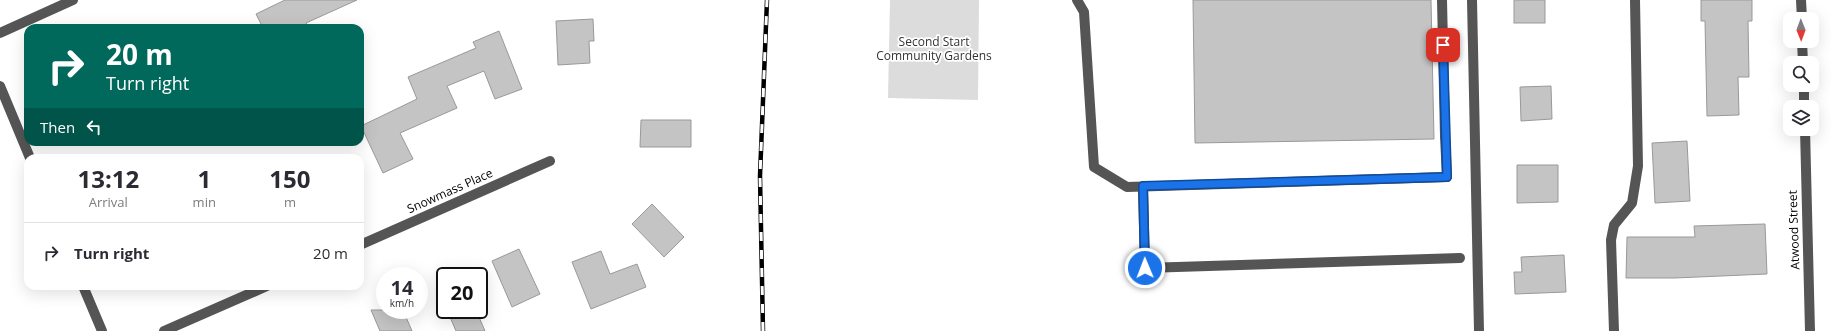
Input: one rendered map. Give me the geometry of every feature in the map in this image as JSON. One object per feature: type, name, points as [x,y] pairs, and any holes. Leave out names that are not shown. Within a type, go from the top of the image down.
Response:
[{"type":"street","points":[[0,33],[73,0]]},
{"type":"street","points":[[1077,0],[1084,12],[1094,167],[1127,187],[1447,177],[1442,0]]},
{"type":"street","points":[[1472,0],[1479,331]]},
{"type":"street","points":[[1614,331],[1611,240],[1614,225],[1632,203],[1638,166],[1635,0]]},
{"type":"street","points":[[1801,0],[1802,12]]},
{"type":"street","points":[[0,86],[24,144]]},
{"type":"street","name":"Atwood Street","points":[[1805,136],[1810,331]]},
{"type":"street","name":"Snowmass Place","points":[[364,243],[550,161]]},
{"type":"street","points":[[1143,186],[1145,268],[1460,258]]},
{"type":"street","points":[[85,290],[102,331]]},
{"type":"street","points":[[164,331],[258,290]]},
{"type":"green space","name":"Second Start Community Gardens","points":[[890,0],[979,0],[978,100],[888,98]]},
{"type":"building","points":[[285,0],[357,0],[307,24],[261,24],[256,14]]},
{"type":"building","points":[[1193,0],[1431,0],[1434,139],[1195,143]]},
{"type":"building","points":[[1514,0],[1545,0],[1545,23],[1514,23]]},
{"type":"building","points":[[1701,0],[1752,0],[1752,21],[1748,21],[1749,77],[1738,77],[1739,115],[1707,116],[1705,21],[1701,21]]},
{"type":"building","points":[[593,19],[594,41],[589,41],[590,63],[558,65],[556,21]]},
{"type":"building","points":[[499,31],[522,89],[495,99],[484,71],[447,86],[457,108],[400,133],[413,159],[383,173],[364,132],[364,125],[417,99],[408,77],[476,48],[473,42]]},
{"type":"building","points":[[1551,86],[1552,119],[1521,121],[1520,87]]},
{"type":"building","points":[[641,120],[691,120],[691,147],[640,147]]},
{"type":"building","points":[[1687,141],[1690,201],[1655,203],[1652,143]]},
{"type":"building","points":[[1517,165],[1558,165],[1558,202],[1517,203]]},
{"type":"building","points":[[652,204],[684,237],[664,257],[632,224]]},
{"type":"building","points":[[1765,224],[1767,274],[1675,278],[1626,278],[1627,237],[1695,237],[1694,226]]},
{"type":"building","points":[[519,249],[540,294],[512,307],[492,261]]},
{"type":"building","points":[[601,251],[610,274],[637,264],[646,287],[591,309],[572,262]]},
{"type":"building","points":[[1564,255],[1566,292],[1515,294],[1514,272],[1522,272],[1521,257]]},
{"type":"building","points":[[371,310],[376,310],[376,319],[407,319],[412,331],[380,331]]},
{"type":"building","points":[[451,319],[480,319],[485,331],[456,331]]},
{"type":"railway","points":[[763,331],[760,176],[767,0]]},
{"type":"route","points":[[1145,268],[1143,186],[1447,177],[1443,45]]}]
